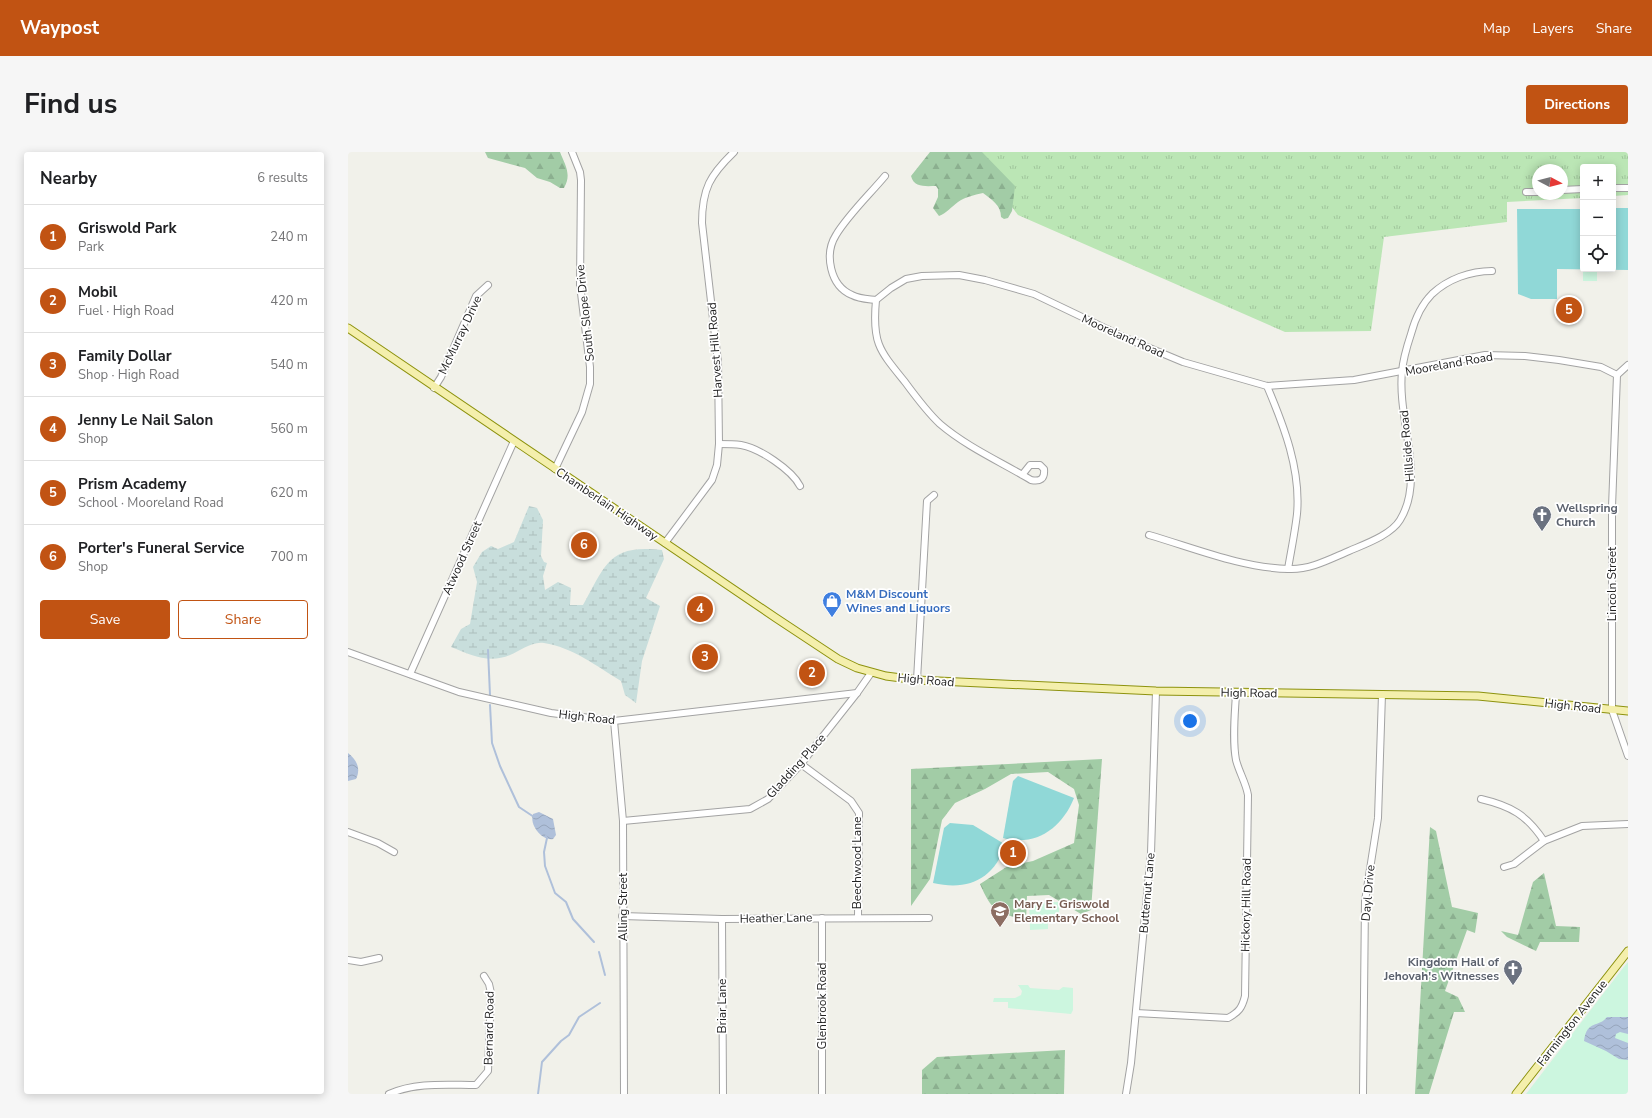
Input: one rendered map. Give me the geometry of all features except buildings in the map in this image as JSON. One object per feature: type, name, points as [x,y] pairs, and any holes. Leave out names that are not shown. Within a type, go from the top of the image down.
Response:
[{"type":"main road","name":"Chamberlain Highway","points":[[348,328],[434,388],[824,650],[843,661],[871,673]]},
{"type":"main road","name":"High Road","points":[[871,673],[916,680],[1156,691],[1496,697],[1628,712]]},
{"type":"main road","name":"Farmington Avenue","points":[[1516,1094],[1628,951]]},
{"type":"street","name":"South Slope Drive","points":[[555,469],[582,412],[588,394],[591,376],[580,285],[580,172],[572,152]]},
{"type":"street","name":"Harvest Hill Road","points":[[665,543],[712,480],[717,465],[719,444],[718,362],[702,223],[702,204],[705,191],[713,175],[732,153]]},
{"type":"street","points":[[885,176],[836,235],[830,255],[832,272],[846,292],[859,298],[876,300],[875,322],[877,342],[890,364],[930,414],[956,436],[1022,475]]},
{"type":"street","points":[[1616,188],[1628,188]]},
{"type":"street","points":[[1568,190],[1580,189]]},
{"type":"street","points":[[1526,192],[1532,192]]},
{"type":"street","name":"Hillside Road","points":[[1149,535],[1236,560],[1273,568],[1288,569],[1301,569],[1380,537],[1399,522],[1409,503],[1411,482],[1402,372],[1407,347],[1415,321],[1427,300],[1438,288],[1450,281],[1481,271],[1492,271]]},
{"type":"street","name":"Mooreland Road","points":[[876,300],[891,288],[906,279],[922,276],[959,275],[985,280],[1034,294],[1128,339],[1183,362],[1267,386],[1354,380],[1485,355],[1512,355],[1559,360],[1601,367],[1618,375]]},
{"type":"street","name":"McMurray Drive","points":[[434,388],[441,377],[476,296],[488,285]]},
{"type":"street","points":[[1618,375],[1628,365]]},
{"type":"street","name":"Lincoln Street","points":[[1618,375],[1612,507],[1612,710],[1628,756]]},
{"type":"street","points":[[1267,386],[1290,449],[1296,481],[1297,514],[1288,569]]},
{"type":"street","name":"Atwood Street","points":[[410,674],[514,441]]},
{"type":"street","points":[[719,444],[741,445],[752,448],[788,470],[795,477],[800,486]]},
{"type":"street","points":[[916,680],[927,501],[934,495]]},
{"type":"street","name":"High Road","points":[[348,652],[453,690],[485,699],[551,713],[614,721],[857,693]]},
{"type":"street","name":"Gladding Place","points":[[623,821],[750,808],[768,798],[801,764],[871,673]]},
{"type":"street","name":"Butternut Lane","points":[[1126,1094],[1136,1013],[1153,819],[1156,691]]},
{"type":"street","name":"Hickory Hill Road","points":[[1136,1013],[1228,1018],[1238,1013],[1243,1006],[1245,996],[1248,796],[1246,784],[1236,761],[1236,693]]},
{"type":"street","name":"Dayl Drive","points":[[1364,1094],[1365,901],[1378,818],[1382,694]]},
{"type":"street","name":"Alling Street","points":[[614,721],[623,821],[622,916],[624,1094]]},
{"type":"street","name":"Beechwood Lane","points":[[801,764],[851,800],[859,813],[858,917]]},
{"type":"street","points":[[1481,799],[1504,805],[1528,819],[1544,841]]},
{"type":"street","points":[[1504,867],[1514,864],[1544,841],[1582,826],[1628,824]]},
{"type":"street","points":[[348,832],[378,843],[394,852]]},
{"type":"street","name":"Heather Lane","points":[[622,916],[722,919],[858,917],[905,919],[929,918]]},
{"type":"street","name":"Glenbrook Road","points":[[822,918],[822,1094]]},
{"type":"street","name":"Briar Lane","points":[[722,919],[723,1094]]},
{"type":"street","points":[[348,960],[361,962],[379,958]]},
{"type":"street","name":"Bernard Road","points":[[389,1094],[403,1088],[427,1085],[476,1085],[488,1071],[491,993],[484,976]]},
{"type":"green space","points":[[485,152],[560,152],[568,174],[564,188],[560,188],[550,182],[537,178],[525,168],[488,158]]},
{"type":"green space","points":[[930,152],[982,152],[1015,186],[1012,211],[1008,218],[1004,219],[1001,217],[998,206],[983,193],[961,200],[947,212],[939,216],[933,208],[938,197],[938,189],[936,186],[921,186],[915,183],[911,176]]},
{"type":"green space","points":[[970,152],[1628,152],[1628,195],[1616,196],[1616,164],[1580,164],[1580,198],[1568,199],[1568,164],[1532,164],[1532,200],[1545,200],[1507,202],[1507,222],[1384,237],[1371,331],[1285,332],[1018,215]]},
{"type":"green space","points":[[1583,272],[1597,272],[1597,281],[1583,281]]},
{"type":"green space","points":[[529,506],[537,508],[543,520],[541,556],[544,562],[547,563],[543,576],[545,590],[558,582],[571,588],[570,605],[583,605],[604,568],[611,560],[620,554],[631,550],[662,550],[664,559],[646,598],[660,606],[642,661],[636,703],[625,695],[621,681],[575,653],[554,645],[535,643],[510,655],[495,659],[487,659],[451,647],[461,629],[470,624],[477,582],[473,567],[482,552],[491,546],[498,549],[514,542]]},
{"type":"green space","points":[[1102,759],[1091,910],[1081,914],[1049,895],[1027,896],[1026,921],[997,910],[989,901],[980,884],[1008,866],[1033,861],[1074,843],[1079,805],[1074,789],[1048,772],[1011,774],[985,789],[955,803],[942,820],[930,879],[911,906],[911,769]]},
{"type":"green space","points":[[1430,827],[1436,831],[1452,907],[1478,913],[1475,933],[1467,930],[1445,991],[1458,997],[1465,1012],[1454,1012],[1429,1094],[1415,1094]]},
{"type":"green space","points":[[1544,873],[1556,926],[1580,927],[1579,942],[1540,942],[1536,951],[1507,937],[1501,931],[1518,935],[1533,882]]},
{"type":"green space","points":[[1059,902],[1059,914],[1048,915],[1048,929],[1030,930],[1029,903]]},
{"type":"green space","points":[[1628,962],[1628,1094],[1526,1094],[1623,968]]},
{"type":"green space","points":[[1018,985],[1028,985],[1030,988],[1059,990],[1063,987],[1073,988],[1073,1010],[1071,1014],[1008,1008],[1008,1002],[993,1002],[994,998],[1015,998],[1021,995],[1022,991]]},
{"type":"green space","points":[[1065,1050],[1064,1094],[922,1094],[922,1070],[937,1057]]},
{"type":"shaded area","points":[[1616,208],[1628,208],[1628,270],[1616,270]]},
{"type":"shaded area","points":[[1517,209],[1580,209],[1580,269],[1557,269],[1557,299],[1531,299],[1518,294]]},
{"type":"shaded area","points":[[1018,776],[1074,798],[1069,809],[1055,826],[1046,833],[1026,840],[1003,838],[1013,781]]},
{"type":"shaded area","points":[[950,823],[973,825],[1006,845],[1001,857],[994,866],[987,874],[978,880],[958,885],[933,883],[944,828]]},
{"type":"water","points":[[348,753],[356,762],[358,772],[356,779],[348,781]]},
{"type":"water","points":[[539,812],[553,819],[556,835],[553,839],[549,839],[541,835],[537,831],[532,818],[533,814]]},
{"type":"water","points":[[1607,1017],[1628,1017],[1628,1034],[1620,1032],[1616,1034],[1615,1038],[1628,1043],[1628,1060],[1619,1059],[1584,1041],[1590,1027]]},
{"type":"waterway","points":[[488,650],[490,695]]},
{"type":"waterway","points":[[490,705],[492,743],[500,766],[519,807],[534,817]]},
{"type":"waterway","points":[[546,836],[547,838],[544,852],[545,866],[555,893],[566,902],[573,919],[594,942]]},
{"type":"waterway","points":[[599,952],[605,975]]},
{"type":"waterway","points":[[538,1094],[542,1062],[561,1041],[569,1035],[579,1017],[600,1003]]},
{"type":"place","name":"Prism Academy","points":[[1569,310]]},
{"type":"place","name":"Wellspring Church","points":[[1542,532]]},
{"type":"place","name":"Porter's Funeral Service","points":[[584,545]]},
{"type":"place","name":"Jenny Le Nail Salon","points":[[700,609]]},
{"type":"place","name":"M&M Discount Wines and Liquors","points":[[832,618]]},
{"type":"place","name":"Family Dollar","points":[[705,657]]},
{"type":"place","name":"Mobil","points":[[812,673]]},
{"type":"place","name":"Griswold Park","points":[[1013,853]]},
{"type":"place","name":"Mary E. Griswold Elementary School","points":[[1000,928]]},
{"type":"place","name":"Kingdom Hall of Jehovah's Witnesses","points":[[1513,986]]}]
